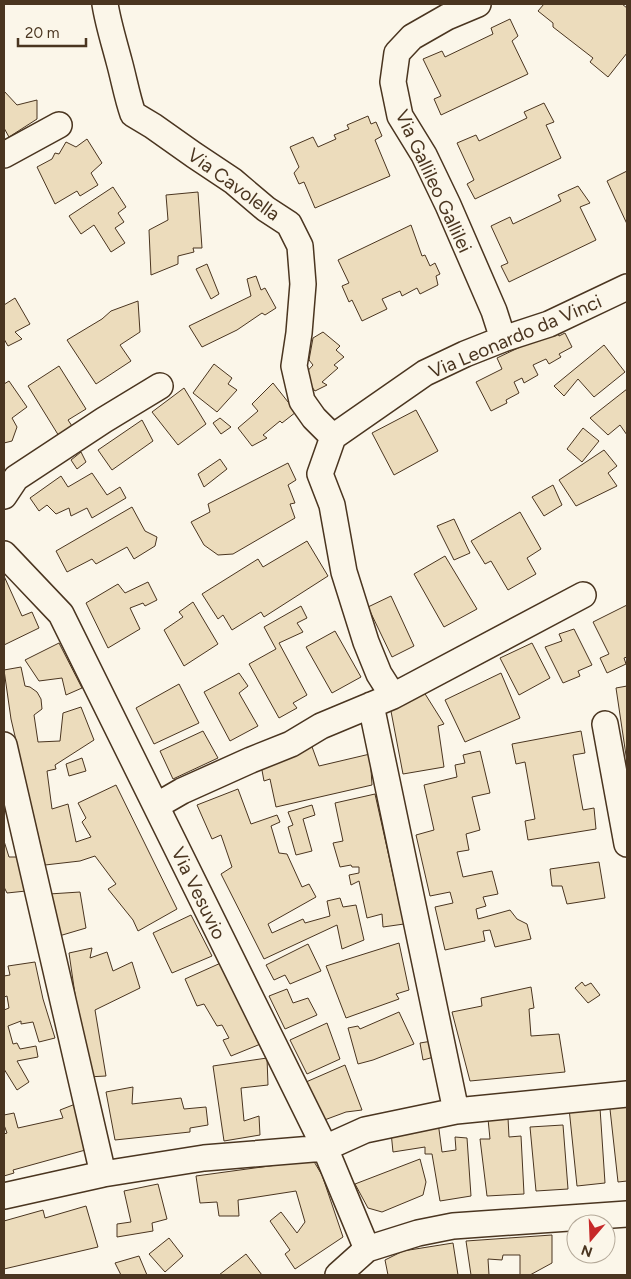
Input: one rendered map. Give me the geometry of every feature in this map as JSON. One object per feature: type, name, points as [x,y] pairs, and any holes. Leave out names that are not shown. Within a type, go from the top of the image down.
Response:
[{"type":"street","name":"Via Cavolella","points":[[105,4],[125,90],[133,114],[233,181],[266,210],[289,224],[300,246],[303,284],[294,366],[302,401],[314,418],[333,437]]},
{"type":"street","name":"Via Gallileo Gallilei","points":[[478,4],[447,17],[412,37],[397,52],[393,82],[400,116],[424,155],[448,205],[494,311],[503,339]]},
{"type":"street","points":[[4,155],[59,126]]},
{"type":"street","name":"Via Leonardo da Vinci","points":[[333,437],[425,373],[465,354],[549,324],[627,287]]},
{"type":"street","points":[[4,496],[16,478],[160,386]]},
{"type":"street","points":[[333,437],[320,474],[332,505],[344,572],[366,642],[380,674],[382,701],[456,1111]]},
{"type":"street","name":"Via Vesuvio","points":[[4,554],[61,614],[325,1148],[367,1249]]},
{"type":"street","points":[[156,806],[182,791],[291,744],[321,726],[382,701],[583,596]]},
{"type":"street","points":[[605,724],[627,844]]},
{"type":"street","points":[[4,746],[103,1174]]},
{"type":"street","points":[[4,1196],[103,1174],[204,1158],[325,1148],[365,1130],[456,1111],[627,1094]]},
{"type":"street","points":[[338,1275],[367,1249],[418,1233],[453,1226],[627,1214]]},
{"type":"building","points":[[544,4],[622,4],[627,8],[627,53],[608,77],[590,62],[593,58],[553,27],[553,23],[538,11]]},
{"type":"building","points":[[510,19],[518,36],[512,41],[528,74],[441,115],[434,99],[441,96],[423,59],[442,51],[445,57],[493,34],[491,28]]},
{"type":"building","points":[[4,91],[17,105],[37,100],[37,119],[9,137],[4,128]]},
{"type":"building","points":[[544,103],[554,122],[546,125],[561,158],[475,199],[467,184],[474,180],[457,143],[476,135],[479,141],[527,118],[524,112]]},
{"type":"building","points":[[368,116],[371,124],[376,122],[382,136],[375,140],[390,176],[315,208],[304,182],[299,184],[294,173],[299,167],[290,147],[313,137],[318,147],[336,139],[334,135],[349,129],[347,125]]},
{"type":"building","points":[[87,139],[102,163],[91,173],[98,185],[80,196],[77,191],[55,204],[37,167],[52,159],[55,153],[59,154],[66,142],[76,147]]},
{"type":"building","points":[[627,171],[627,224],[607,181]]},
{"type":"building","points":[[578,186],[590,203],[580,207],[596,240],[509,282],[501,266],[508,263],[491,226],[510,217],[513,224],[561,201],[558,195]]},
{"type":"building","points":[[113,187],[126,207],[118,213],[124,222],[115,228],[125,243],[111,252],[94,225],[81,234],[69,216]]},
{"type":"building","points":[[198,192],[202,248],[193,248],[194,252],[178,256],[178,264],[151,275],[149,230],[168,220],[166,195]]},
{"type":"building","points":[[411,225],[422,256],[425,255],[430,266],[435,263],[440,274],[436,276],[438,285],[420,294],[417,288],[402,296],[400,291],[382,299],[387,309],[362,321],[352,300],[349,302],[342,286],[349,283],[338,260]]},
{"type":"building","points":[[207,264],[219,294],[211,299],[196,269]]},
{"type":"building","points":[[256,276],[261,290],[265,288],[276,308],[265,315],[262,313],[237,330],[202,347],[189,326],[251,296],[247,279]]},
{"type":"building","points":[[15,298],[30,324],[15,332],[22,339],[8,346],[4,339],[4,305]]},
{"type":"building","points":[[138,301],[140,332],[120,345],[131,361],[96,384],[67,340],[102,319],[111,311]]},
{"type":"building","points":[[556,330],[559,336],[565,333],[572,347],[559,354],[561,357],[549,364],[546,359],[533,365],[538,375],[524,383],[522,378],[514,382],[519,393],[506,400],[507,403],[491,411],[476,382],[502,369],[497,358]]},
{"type":"building","points":[[323,332],[340,346],[336,350],[344,357],[334,365],[338,368],[322,382],[327,385],[315,391],[303,376],[313,365],[309,360],[313,338]]},
{"type":"building","points":[[604,345],[625,372],[594,397],[578,379],[564,396],[554,386]]},
{"type":"building","points":[[214,364],[232,378],[228,384],[237,390],[217,412],[193,393]]},
{"type":"building","points":[[59,366],[86,409],[68,420],[76,432],[62,441],[28,386]]},
{"type":"building","points":[[9,381],[27,407],[12,418],[17,427],[12,441],[4,443],[4,384]]},
{"type":"building","points":[[273,383],[296,412],[282,423],[280,421],[263,435],[267,438],[252,446],[238,428],[258,411],[252,404]]},
{"type":"building","points":[[184,388],[206,424],[178,445],[152,412]]},
{"type":"building","points":[[627,389],[627,435],[620,425],[608,435],[590,418]]},
{"type":"building","points":[[416,410],[438,451],[394,475],[372,433]]},
{"type":"building","points":[[220,418],[231,427],[221,434],[213,423]]},
{"type":"building","points":[[142,420],[153,441],[112,470],[98,450]]},
{"type":"building","points":[[583,428],[599,441],[582,462],[567,449]]},
{"type":"building","points":[[604,450],[617,466],[608,473],[617,486],[576,506],[559,480]]},
{"type":"building","points":[[81,452],[86,462],[77,469],[71,460]]},
{"type":"building","points":[[220,459],[227,469],[204,487],[198,474]]},
{"type":"building","points":[[288,463],[296,480],[288,485],[295,503],[290,504],[295,518],[233,554],[218,555],[204,545],[191,522],[210,512],[208,504]]},
{"type":"building","points":[[92,473],[107,495],[120,487],[126,498],[92,518],[87,508],[71,516],[69,508],[56,514],[47,505],[39,511],[30,498],[61,476],[68,487]]},
{"type":"building","points":[[553,485],[562,505],[544,516],[532,497]]},
{"type":"building","points":[[132,507],[145,531],[157,537],[155,546],[134,559],[127,547],[96,564],[92,559],[67,572],[56,551]]},
{"type":"building","points":[[520,512],[541,549],[527,558],[536,574],[508,590],[491,561],[485,564],[471,541]]},
{"type":"building","points":[[454,519],[470,553],[454,560],[437,526]]},
{"type":"building","points":[[307,541],[328,576],[264,617],[261,612],[232,630],[223,615],[218,619],[202,594],[258,559],[263,567]]},
{"type":"building","points":[[445,556],[477,609],[444,627],[414,574]]},
{"type":"building","points":[[4,576],[22,616],[32,612],[39,628],[4,645]]},
{"type":"building","points":[[148,582],[157,600],[145,606],[143,603],[130,608],[140,629],[108,648],[86,603],[118,584],[125,593]]},
{"type":"building","points":[[391,596],[414,646],[392,657],[368,607]]},
{"type":"building","points":[[193,602],[218,644],[184,666],[164,630],[183,617],[179,612]]},
{"type":"building","points":[[627,605],[627,657],[624,658],[626,664],[607,673],[600,658],[609,654],[593,622]]},
{"type":"building","points":[[301,606],[307,618],[297,623],[303,632],[279,643],[307,695],[293,703],[297,708],[279,718],[249,664],[276,649],[264,627]]},
{"type":"building","points":[[574,629],[592,665],[578,671],[580,676],[563,683],[545,647],[562,641],[559,634]]},
{"type":"building","points":[[335,631],[361,677],[332,693],[306,647]]},
{"type":"building","points":[[59,643],[82,688],[66,695],[62,678],[39,681],[25,660]]},
{"type":"building","points":[[532,643],[550,678],[519,695],[500,658]]},
{"type":"building","points":[[21,667],[25,686],[37,692],[41,699],[42,709],[34,715],[38,742],[60,741],[63,713],[81,707],[94,740],[55,765],[56,769],[47,771],[52,809],[68,804],[76,842],[91,837],[82,822],[86,818],[78,803],[116,785],[177,909],[138,931],[133,920],[108,889],[116,884],[95,856],[80,861],[45,865],[11,719],[4,670]]},
{"type":"building","points":[[239,673],[248,686],[239,693],[258,726],[230,741],[204,692]]},
{"type":"building","points":[[501,673],[520,718],[465,742],[445,700]]},
{"type":"building","points":[[179,684],[199,723],[154,744],[136,708]]},
{"type":"building","points":[[627,686],[627,762],[616,688]]},
{"type":"building","points":[[422,689],[444,724],[438,726],[444,767],[403,774],[390,706]]},
{"type":"building","points":[[203,731],[218,758],[173,779],[160,751]]},
{"type":"building","points":[[581,731],[585,753],[573,755],[583,810],[594,808],[596,829],[528,840],[525,821],[535,819],[525,762],[516,764],[512,744]]},
{"type":"building","points":[[311,744],[319,766],[370,754],[372,785],[276,807],[270,779],[264,781],[261,765]]},
{"type":"building","points":[[480,751],[490,793],[472,797],[480,830],[466,834],[469,850],[457,852],[463,877],[492,871],[498,894],[483,897],[486,906],[476,909],[478,919],[510,910],[517,919],[527,924],[531,939],[495,947],[490,930],[483,931],[485,941],[445,950],[435,907],[453,903],[450,892],[430,896],[416,835],[434,830],[424,785],[457,777],[455,765],[465,763],[463,755]]},
{"type":"building","points":[[82,758],[86,771],[69,776],[66,764]]},
{"type":"building","points":[[238,789],[251,824],[277,815],[280,822],[271,826],[279,853],[287,854],[302,887],[309,884],[316,897],[268,924],[272,933],[303,919],[305,923],[330,916],[327,901],[340,898],[343,907],[356,905],[364,940],[342,949],[337,925],[264,959],[221,874],[232,867],[221,835],[212,839],[197,805]]},
{"type":"building","points":[[375,794],[404,924],[383,927],[382,914],[367,918],[359,881],[351,885],[349,875],[359,873],[359,867],[352,867],[351,865],[340,867],[333,843],[343,841],[335,803]]},
{"type":"building","points":[[312,805],[315,815],[303,819],[312,851],[296,855],[288,827],[293,825],[288,812]]},
{"type":"building","points":[[4,841],[9,857],[22,857],[26,891],[7,893],[4,887]]},
{"type":"building","points":[[599,862],[605,898],[567,904],[562,886],[552,886],[550,869]]},
{"type":"building","points":[[80,892],[86,928],[59,936],[49,894]]},
{"type":"building","points":[[191,915],[212,956],[172,973],[153,933]]},
{"type":"building","points":[[399,943],[409,990],[396,994],[399,999],[346,1018],[326,966]]},
{"type":"building","points":[[308,944],[321,971],[290,984],[285,975],[274,980],[266,965]]},
{"type":"building","points":[[92,948],[90,958],[107,952],[113,971],[132,962],[140,988],[95,1010],[106,1076],[87,1077],[69,953]]},
{"type":"building","points":[[35,962],[43,999],[55,1038],[39,1042],[33,1022],[21,1024],[21,1021],[8,1026],[13,1044],[17,1043],[20,1049],[36,1046],[38,1057],[17,1061],[29,1082],[17,1090],[4,1069],[4,1010],[9,1008],[7,996],[4,997],[4,976],[10,975],[8,966]]},
{"type":"building","points":[[223,962],[263,1043],[231,1056],[223,1040],[229,1038],[222,1025],[217,1026],[204,1004],[197,1006],[185,979]]},
{"type":"building","points":[[582,982],[585,986],[591,983],[600,995],[588,1003],[575,988]]},
{"type":"building","points":[[531,987],[534,1008],[529,1009],[531,1036],[559,1034],[565,1072],[470,1081],[452,1012],[482,1006],[481,998]]},
{"type":"building","points":[[287,989],[293,1003],[308,998],[317,1015],[285,1029],[269,996]]},
{"type":"building","points":[[399,1012],[414,1044],[358,1064],[348,1028],[358,1026],[360,1029]]},
{"type":"building","points":[[327,1023],[340,1059],[307,1074],[290,1040]]},
{"type":"building","points":[[432,1041],[434,1057],[423,1060],[420,1043]]},
{"type":"building","points":[[267,1058],[268,1085],[241,1088],[244,1121],[259,1116],[260,1135],[224,1141],[213,1066]]},
{"type":"building","points":[[345,1065],[362,1110],[346,1112],[319,1122],[306,1082]]},
{"type":"building","points":[[133,1087],[132,1104],[181,1098],[184,1109],[206,1107],[208,1125],[190,1128],[190,1132],[115,1140],[106,1092]]},
{"type":"building","points":[[627,1099],[627,1181],[618,1182],[609,1100]]},
{"type":"building","points":[[78,1103],[89,1149],[13,1170],[14,1173],[4,1176],[4,1134],[7,1133],[4,1125],[4,1115],[14,1113],[18,1128],[63,1118],[60,1110]]},
{"type":"building","points":[[569,1108],[600,1108],[605,1183],[577,1186]]},
{"type":"building","points":[[508,1118],[509,1137],[521,1136],[524,1194],[487,1196],[480,1139],[490,1139],[488,1119]]},
{"type":"building","points":[[438,1122],[442,1152],[456,1150],[455,1137],[467,1138],[471,1196],[440,1201],[432,1154],[425,1154],[425,1147],[393,1152],[391,1132]]},
{"type":"building","points":[[563,1125],[568,1189],[536,1191],[530,1127]]},
{"type":"building","points":[[420,1159],[426,1182],[423,1195],[382,1212],[368,1208],[355,1184]]},
{"type":"building","points":[[313,1160],[322,1175],[343,1237],[295,1269],[285,1254],[290,1250],[270,1221],[281,1212],[297,1233],[305,1222],[296,1191],[238,1200],[239,1216],[219,1216],[217,1202],[200,1203],[196,1176]]},
{"type":"building","points":[[158,1184],[167,1219],[152,1223],[153,1231],[117,1237],[117,1224],[131,1222],[124,1191]]},
{"type":"building","points":[[86,1206],[98,1247],[4,1269],[4,1221],[43,1210],[45,1218]]},
{"type":"building","points":[[552,1235],[552,1263],[530,1275],[520,1275],[520,1255],[503,1255],[502,1260],[488,1259],[489,1275],[471,1275],[466,1241]]},
{"type":"building","points":[[169,1238],[183,1256],[165,1272],[149,1254]]},
{"type":"building","points":[[453,1243],[458,1275],[388,1275],[385,1260],[403,1251]]},
{"type":"building","points":[[246,1254],[262,1275],[219,1275]]},
{"type":"building","points":[[139,1256],[147,1275],[121,1275],[115,1263]]}]
